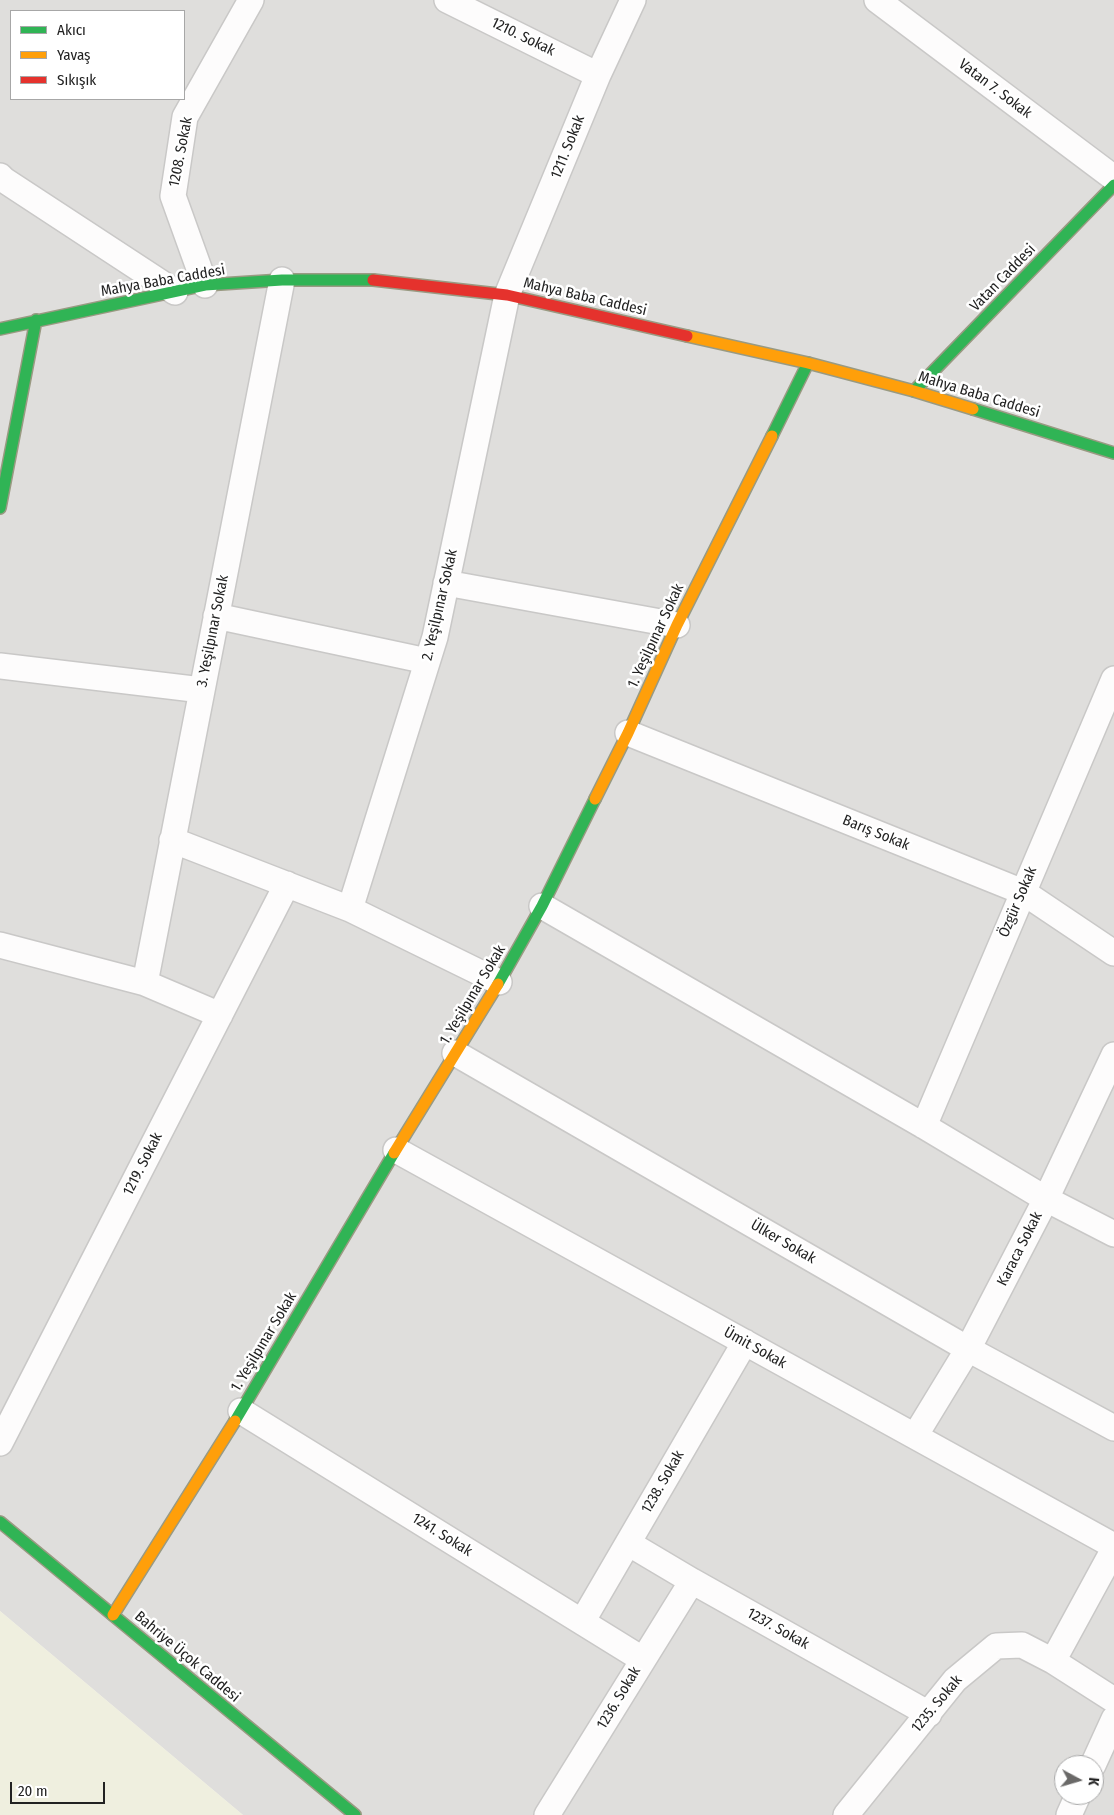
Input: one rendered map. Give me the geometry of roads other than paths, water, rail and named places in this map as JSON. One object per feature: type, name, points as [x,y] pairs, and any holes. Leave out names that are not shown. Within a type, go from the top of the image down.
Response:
[{"type":"street","name":"1208. Sokak","points":[[205,285],[173,196],[185,117],[251,0]]},
{"type":"street","name":"1210. Sokak","points":[[447,0],[598,74]]},
{"type":"street","name":"1211. Sokak","points":[[507,295],[598,74],[633,0]]},
{"type":"street","name":"Vatan 7. Sokak","points":[[877,0],[1114,178]]},
{"type":"street","points":[[0,176],[175,292]]},
{"type":"street","name":"Vatan Caddesi","points":[[914,391],[1114,185]]},
{"type":"street","name":"Mahya Baba Caddesi","points":[[0,328],[205,285],[282,280],[368,280],[507,295],[808,363],[914,391],[1114,453]]},
{"type":"street","name":"3. Yeşilpınar Sokak","points":[[145,982],[282,280]]},
{"type":"street","name":"2. Yeşilpınar Sokak","points":[[350,909],[435,637],[507,295]]},
{"type":"street","points":[[0,508],[36,320]]},
{"type":"street","name":"1. Yeşilpınar Sokak","points":[[113,1615],[241,1411],[396,1150],[499,982],[542,906],[628,733],[677,624],[808,363]]},
{"type":"street","points":[[446,584],[677,624]]},
{"type":"street","points":[[216,616],[427,661]]},
{"type":"street","points":[[0,666],[202,690]]},
{"type":"street","name":"Özgür Sokak","points":[[924,1126],[1114,679]]},
{"type":"street","name":"Barış Sokak","points":[[628,733],[1022,892],[1114,952]]},
{"type":"street","points":[[172,840],[350,909],[499,982]]},
{"type":"street","name":"1219. Sokak","points":[[0,1443],[287,884]]},
{"type":"street","points":[[542,906],[924,1126],[1046,1199],[1114,1234]]},
{"type":"street","points":[[0,946],[145,982],[220,1015]]},
{"type":"street","name":"Ülker Sokak","points":[[455,1053],[968,1349],[1114,1428]]},
{"type":"street","name":"Karaca Sokak","points":[[915,1436],[968,1349],[1046,1199],[1114,1055]]},
{"type":"street","name":"Ümit Sokak","points":[[396,1150],[1114,1547]]},
{"type":"street","name":"1238. Sokak","points":[[582,1622],[745,1342]]},
{"type":"street","name":"1241. Sokak","points":[[241,1411],[642,1659]]},
{"type":"street","name":"Bahriye Üçok Caddesi","points":[[0,1522],[355,1815]]},
{"type":"street","name":"1237. Sokak","points":[[628,1543],[929,1714]]},
{"type":"street","points":[[1053,1661],[1114,1547]]},
{"type":"street","name":"1236. Sokak","points":[[547,1815],[692,1581]]},
{"type":"street","name":"1235. Sokak","points":[[846,1815],[955,1680],[996,1646],[1022,1645],[1053,1661],[1114,1700]]},
{"type":"street","points":[[1097,1755],[1114,1719]]}]
